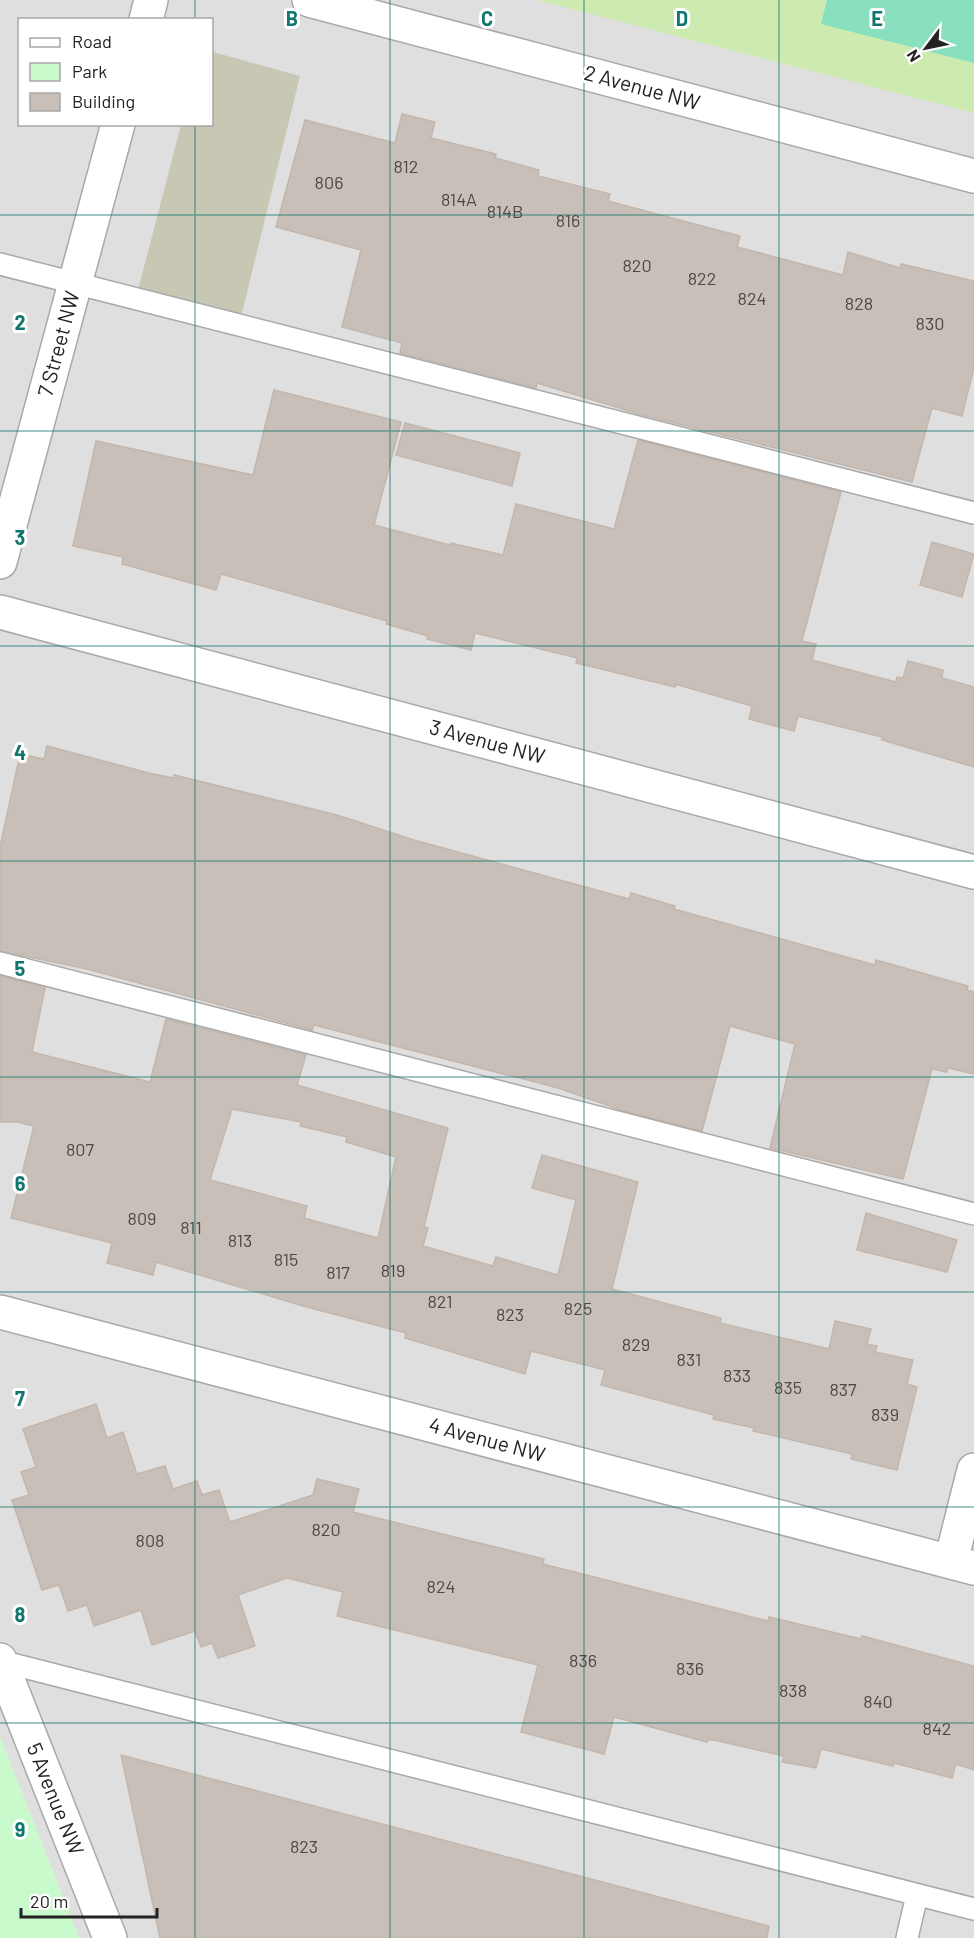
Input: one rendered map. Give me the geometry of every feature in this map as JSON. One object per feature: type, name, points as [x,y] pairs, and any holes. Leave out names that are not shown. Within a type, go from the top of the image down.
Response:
[{"type":"street","points":[[146,18],[151,0]]},
{"type":"street","name":"2 Avenue NW","points":[[309,0],[974,176]]},
{"type":"street","name":"7 Street NW","points":[[0,562],[117,126]]},
{"type":"street","name":"3 Avenue NW","points":[[0,612],[974,872]]},
{"type":"street","name":"4 Avenue NW","points":[[0,1312],[962,1564]]},
{"type":"street","points":[[962,1564],[974,1470]]},
{"type":"street","name":"5 Avenue NW","points":[[0,1661],[110,1938]]},
{"type":"lane","points":[[0,264],[974,513]]},
{"type":"lane","points":[[0,963],[974,1214]]},
{"type":"lane","points":[[0,1661],[974,1909]]},
{"type":"lane","points":[[907,1938],[917,1895]]},
{"type":"shaded area","points":[[0,0],[974,0],[974,1938],[79,1938],[0,1737]]},
{"type":"shaded area","points":[[213,52],[300,76],[241,317],[138,290],[181,126],[213,126]]},
{"type":"green space","points":[[537,0],[974,0],[974,113]]},
{"type":"green space","points":[[827,0],[974,0],[974,63],[821,24]]},
{"type":"green space","points":[[0,1737],[79,1938],[0,1938]]},
{"type":"building","points":[[402,114],[435,122],[431,138],[496,154],[495,158],[539,170],[538,176],[610,194],[608,201],[740,236],[737,247],[843,275],[848,252],[900,268],[901,264],[974,281],[974,367],[962,416],[932,408],[912,482],[639,414],[537,383],[536,388],[411,356],[400,353],[402,343],[342,327],[361,250],[276,227],[305,120],[395,143]]},
{"type":"building","points":[[274,390],[401,422],[374,525],[450,545],[451,543],[503,555],[516,504],[614,529],[638,440],[841,492],[802,641],[816,644],[812,660],[896,682],[897,677],[903,678],[908,661],[943,670],[942,678],[974,687],[974,767],[882,740],[882,737],[798,716],[794,731],[749,719],[752,706],[675,684],[675,687],[576,663],[577,658],[475,633],[471,650],[427,639],[428,636],[386,624],[387,621],[221,574],[216,590],[122,564],[123,557],[73,546],[96,441],[253,475]]},
{"type":"building","points":[[405,423],[520,453],[512,486],[396,455]]},
{"type":"building","points":[[932,542],[974,554],[962,597],[920,585]]},
{"type":"building","points":[[47,746],[149,773],[173,778],[174,775],[337,815],[414,840],[629,899],[631,893],[675,906],[674,909],[875,965],[876,960],[968,986],[967,990],[974,992],[974,1074],[948,1068],[947,1072],[932,1069],[903,1179],[770,1148],[795,1044],[730,1026],[702,1131],[624,1111],[558,1088],[314,1025],[312,1030],[87,969],[0,951],[0,847],[20,754],[44,759]]},
{"type":"building","points":[[0,976],[45,988],[32,1052],[150,1082],[166,1019],[306,1055],[297,1085],[448,1128],[424,1227],[428,1228],[423,1246],[493,1266],[496,1257],[558,1275],[576,1200],[532,1188],[542,1155],[638,1182],[612,1289],[721,1318],[720,1323],[829,1349],[835,1321],[871,1329],[867,1344],[877,1346],[875,1352],[913,1360],[907,1384],[917,1387],[897,1470],[851,1459],[852,1454],[753,1431],[754,1428],[713,1419],[714,1415],[601,1385],[605,1370],[531,1351],[525,1374],[405,1338],[406,1333],[303,1306],[156,1262],[153,1275],[107,1263],[112,1243],[11,1218],[34,1126],[17,1122],[0,1122]],"holes":[[[232,1109],[301,1122],[300,1126],[347,1137],[346,1142],[396,1157],[378,1238],[304,1218],[307,1206],[210,1180]]]},
{"type":"building","points":[[866,1213],[957,1240],[947,1272],[857,1250]]},
{"type":"building","points":[[96,1404],[107,1438],[123,1432],[137,1474],[165,1466],[173,1489],[197,1481],[202,1495],[219,1490],[230,1522],[313,1495],[317,1479],[359,1489],[353,1512],[544,1559],[543,1564],[768,1621],[769,1617],[861,1639],[862,1636],[974,1666],[974,1770],[956,1764],[952,1778],[894,1763],[893,1766],[821,1749],[816,1768],[782,1762],[784,1756],[714,1740],[707,1742],[614,1717],[604,1754],[521,1732],[538,1665],[337,1616],[343,1592],[287,1578],[238,1595],[255,1646],[218,1658],[212,1643],[201,1647],[195,1631],[152,1645],[141,1610],[94,1626],[87,1605],[68,1611],[59,1585],[42,1590],[12,1500],[29,1495],[21,1472],[36,1467],[23,1429]]},
{"type":"building","points":[[121,1755],[769,1926],[767,1938],[160,1938]]}]
